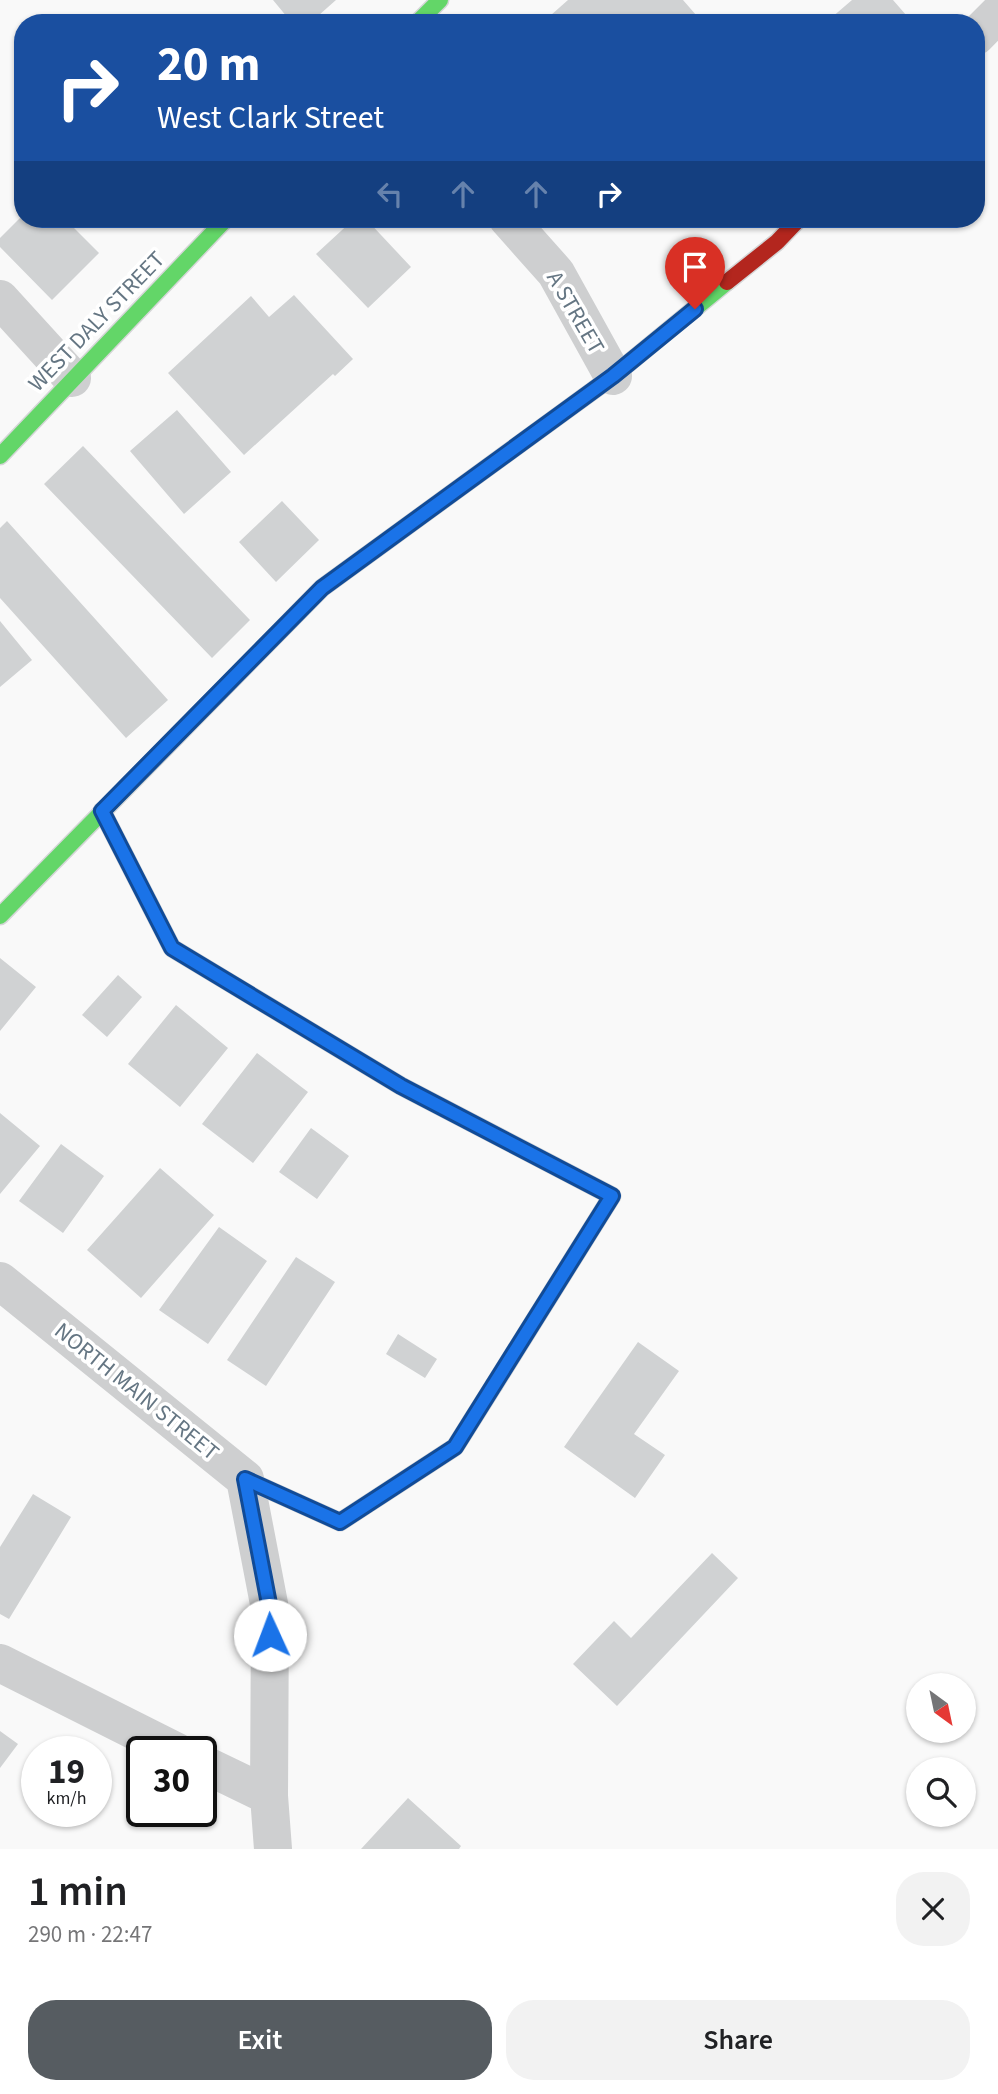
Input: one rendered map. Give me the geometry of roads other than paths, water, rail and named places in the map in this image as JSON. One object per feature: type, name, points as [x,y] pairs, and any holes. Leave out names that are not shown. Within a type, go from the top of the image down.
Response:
[{"type":"street","points":[[426,14],[440,0]]},
{"type":"street","points":[[985,27],[998,14]]},
{"type":"street","name":"WEST DALY STREET","points":[[0,456],[217,228]]},
{"type":"street","name":"A STREET","points":[[516,228],[556,273],[613,376]]},
{"type":"street","points":[[0,916],[322,588],[613,376],[790,228]]},
{"type":"street","points":[[0,299],[72,378]]},
{"type":"street","points":[[102,811],[172,948],[401,1086],[612,1196],[455,1447],[340,1522],[245,1479]]},
{"type":"street","name":"NORTH MAIN STREET","points":[[0,1281],[245,1479]]},
{"type":"street","points":[[245,1479],[270,1609],[269,1796],[273,1849]]},
{"type":"street","points":[[0,1663],[145,1736]]},
{"type":"street","points":[[217,1771],[269,1796]]}]
